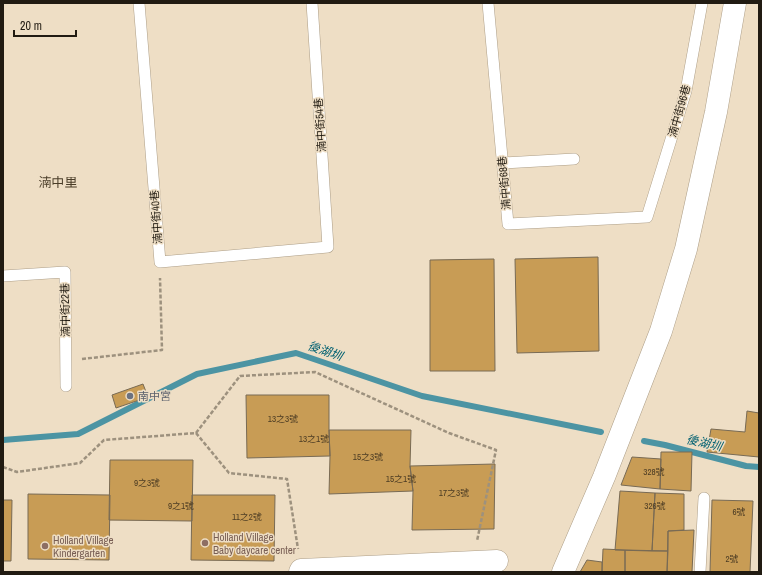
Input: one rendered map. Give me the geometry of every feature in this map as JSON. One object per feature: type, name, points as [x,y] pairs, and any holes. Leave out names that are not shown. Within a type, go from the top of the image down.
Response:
[{"type":"street","points":[[563,572],[604,477],[660,331],[686,249],[716,112],[735,3]]},
{"type":"street","points":[[301,571],[497,561]]},
{"type":"lane","name":"湳中街40巷","points":[[140,3],[160,262]]},
{"type":"lane","name":"湳中街54巷","points":[[160,262],[328,247],[312,3]]},
{"type":"lane","name":"湳中街68巷","points":[[488,3],[508,224],[647,217]]},
{"type":"lane","name":"湳中街96巷","points":[[647,217],[686,91],[702,3]]},
{"type":"lane","points":[[502,163],[574,159]]},
{"type":"lane","name":"湳中街22巷","points":[[3,276],[65,272],[66,386]]},
{"type":"lane","points":[[700,572],[704,498]]},
{"type":"path","points":[[66,361],[162,350],[160,262]]},
{"type":"path","points":[[3,467],[17,472],[80,463],[104,440],[196,433],[240,376],[315,372],[449,433],[496,450],[473,562]]},
{"type":"path","points":[[196,433],[229,473],[287,479],[301,571]]},
{"type":"building","points":[[598,257],[599,351],[517,353],[515,259]]},
{"type":"building","points":[[494,259],[495,371],[430,371],[430,260]]},
{"type":"building","name":"南中宮","points":[[143,384],[148,397],[116,408],[112,395]]},
{"type":"building","points":[[246,395],[329,395],[330,456],[247,458]]},
{"type":"building","points":[[747,411],[759,413],[759,457],[707,452],[711,429],[745,432]]},
{"type":"building","points":[[329,430],[411,430],[410,466],[413,491],[329,494]]},
{"type":"building","points":[[661,452],[692,452],[691,491],[660,489]]},
{"type":"building","points":[[632,457],[661,459],[660,489],[621,485]]},
{"type":"building","points":[[110,460],[193,460],[192,521],[109,520]]},
{"type":"building","points":[[495,464],[494,529],[412,530],[413,491],[410,466]]},
{"type":"building","points":[[620,491],[655,493],[652,551],[615,550]]},
{"type":"building","points":[[655,493],[684,494],[684,530],[668,531],[668,551],[652,551]]},
{"type":"building","points":[[28,494],[110,495],[109,560],[28,559]]},
{"type":"building","points":[[192,495],[275,495],[274,561],[191,560]]},
{"type":"building","points":[[3,500],[12,500],[11,561],[3,561]]},
{"type":"building","points":[[712,500],[753,501],[750,572],[710,572]]},
{"type":"building","points":[[694,530],[692,572],[667,572],[668,531]]},
{"type":"building","points":[[603,549],[625,550],[625,572],[602,572]]},
{"type":"building","points":[[625,550],[668,551],[667,572],[625,572]]},
{"type":"building","points":[[587,560],[602,562],[602,572],[580,572]]},
{"type":"waterway","name":"後湖圳","points":[[3,440],[78,434],[197,374],[296,353],[422,396],[601,432]]},
{"type":"waterway","name":"後湖圳","points":[[644,441],[746,466],[759,467]]},
{"type":"place","name":"南中宮","points":[[130,396]]},
{"type":"place","name":"Holland Village Baby daycare center","points":[[205,543]]},
{"type":"place","name":"Holland Village Kindergarten","points":[[45,546]]},
{"type":"district","name":"湳中里","points":[[58,182]]}]
